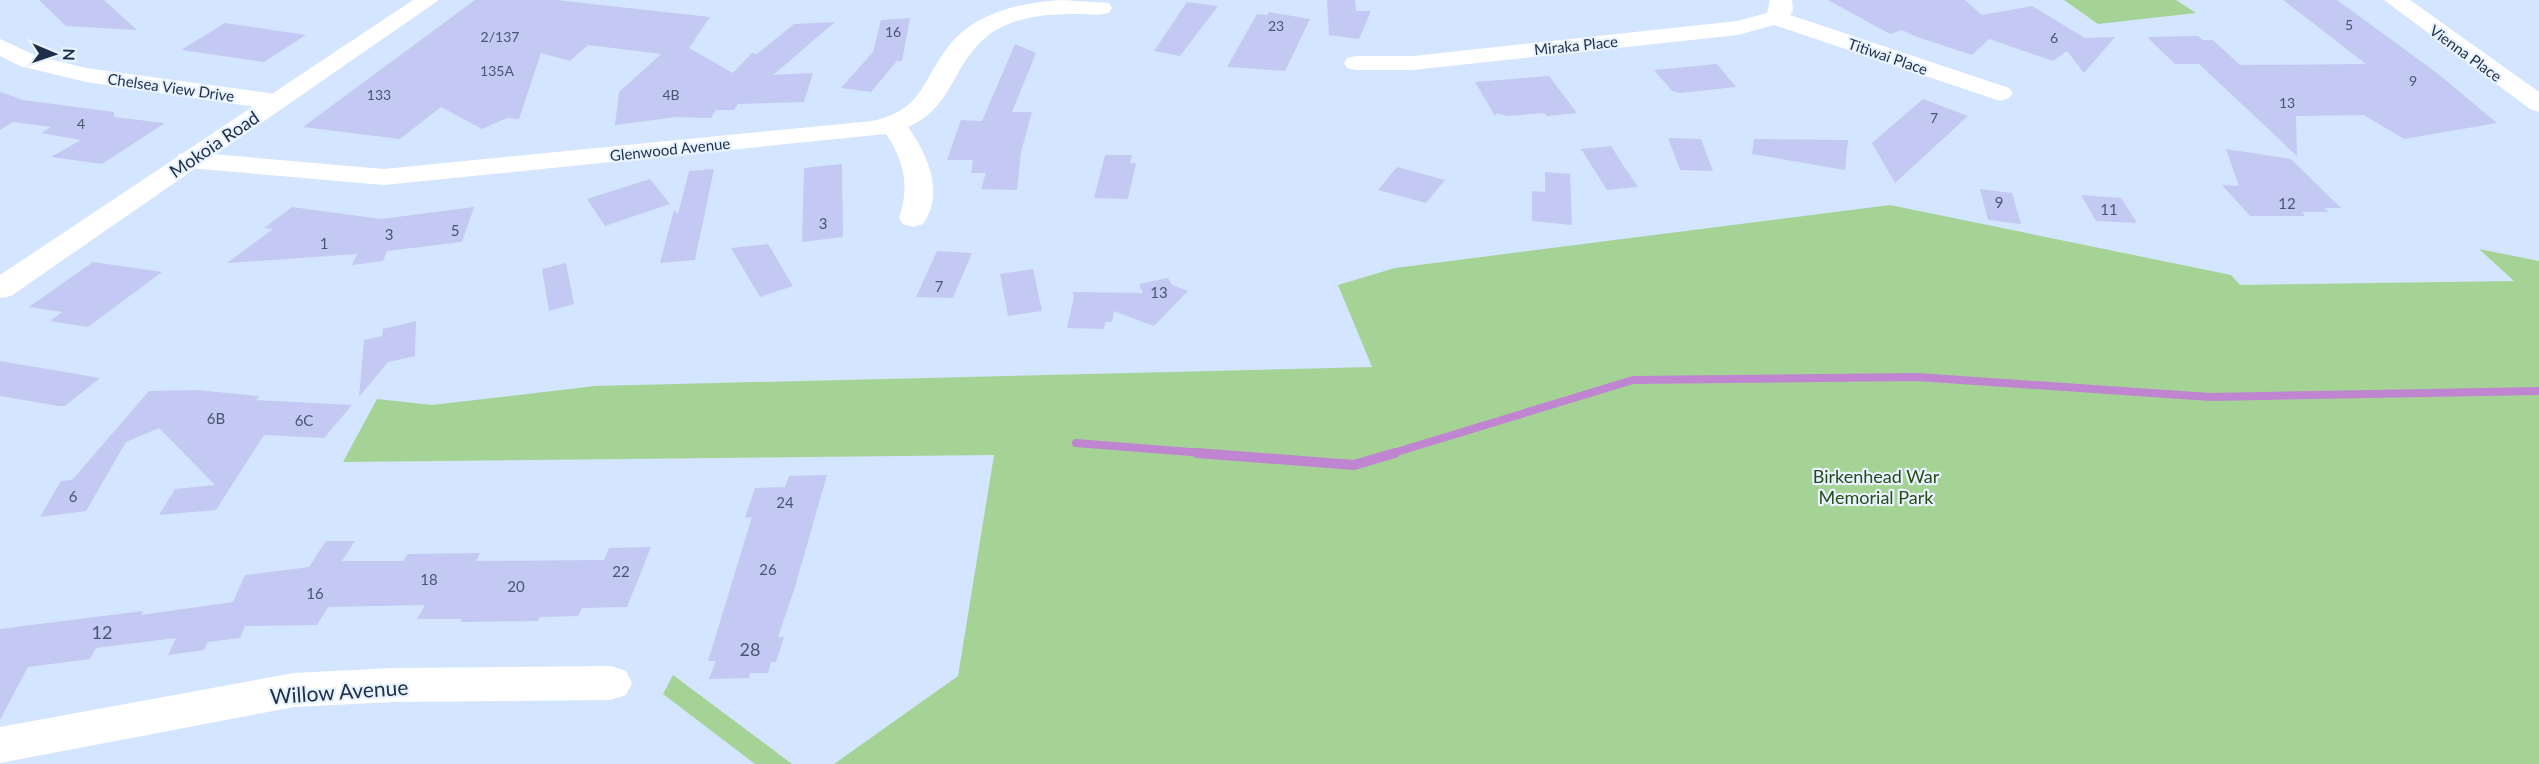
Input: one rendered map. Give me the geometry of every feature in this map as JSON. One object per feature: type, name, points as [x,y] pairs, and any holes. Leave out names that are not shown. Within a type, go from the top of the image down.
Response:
[{"type":"street","name":"Mokoia Road","points":[[0,289],[428,0]]},
{"type":"street","name":"Vienna Place","points":[[2395,0],[2539,104]]},
{"type":"street","name":"Glenwood Avenue","points":[[189,160],[384,177],[849,132],[893,125],[911,117],[930,102],[957,52],[979,30],[1008,15],[1040,7],[1101,8]]},
{"type":"street","name":"Miraka Place","points":[[1356,63],[1413,63],[1715,31],[1760,24],[1778,9]]},
{"type":"street","name":"Titiwai Place","points":[[1778,9],[2000,93]]},
{"type":"street","name":"Chelsea View Drive","points":[[0,46],[29,61],[86,75],[276,102]]},
{"type":"street","points":[[893,125],[910,147],[918,176],[918,208],[913,218]]},
{"type":"street","name":"Willow Avenue","points":[[0,745],[294,690],[393,686],[611,683]]},
{"type":"green space","points":[[2064,0],[2176,0],[2196,13],[2098,24]]},
{"type":"green space","name":"Birkenhead War Memorial Park","points":[[1890,205],[2231,275],[2240,285],[2514,281],[2479,249],[2539,261],[2539,764],[834,764],[958,676],[994,455],[343,462],[377,399],[432,405],[595,386],[1372,367],[1338,285],[1395,268]]},
{"type":"green space","points":[[673,675],[792,764],[755,764],[663,694]]},
{"type":"building","points":[[39,0],[104,0],[137,30],[66,26]]},
{"type":"building","points":[[475,0],[556,0],[710,17],[689,48],[733,73],[752,53],[757,54],[794,24],[835,22],[773,75],[813,73],[804,102],[738,104],[734,110],[716,110],[711,118],[676,117],[615,125],[619,92],[661,54],[588,45],[570,61],[541,53],[519,119],[507,118],[482,129],[441,107],[400,139],[303,127]]},
{"type":"building","points":[[1327,0],[1355,0],[1356,11],[1371,11],[1359,39],[1329,35]]},
{"type":"building","points":[[1828,0],[1965,0],[1982,15],[2032,6],[2085,38],[2115,37],[2084,73],[2067,51],[2053,61],[1989,39],[1972,55],[1902,30],[1890,34]]},
{"type":"building","points":[[2283,0],[2337,0],[2437,73],[2497,123],[2404,139],[2364,115],[2296,116],[2297,156],[2199,64],[2175,64],[2147,37],[2198,36],[2203,40],[2213,40],[2240,65],[2366,64]]},
{"type":"building","points":[[1187,2],[1218,6],[1180,56],[1154,51]]},
{"type":"building","points":[[1269,12],[1310,19],[1285,71],[1227,67],[1257,14],[1267,15]]},
{"type":"building","points":[[910,18],[902,61],[897,61],[871,92],[841,88],[873,52],[881,20]]},
{"type":"building","points":[[225,23],[306,35],[264,62],[181,50]]},
{"type":"building","points":[[1015,44],[1036,53],[1012,112],[1032,112],[1021,152],[1017,190],[981,189],[986,173],[971,173],[973,160],[947,160],[961,120],[982,121]]},
{"type":"building","points":[[1717,64],[1736,87],[1680,93],[1672,91],[1654,70]]},
{"type":"building","points":[[1549,76],[1577,113],[1507,116],[1497,113],[1495,116],[1475,82]]},
{"type":"building","points":[[0,92],[23,100],[114,112],[114,117],[165,123],[102,164],[51,157],[81,140],[41,133],[51,127],[13,122],[0,130]]},
{"type":"building","points":[[1923,99],[1968,116],[1895,183],[1872,143]]},
{"type":"building","points":[[1668,138],[1701,139],[1713,171],[1680,170]]},
{"type":"building","points":[[1754,139],[1848,140],[1845,170],[1752,154]]},
{"type":"building","points":[[1611,146],[1638,187],[1607,190],[1581,149]]},
{"type":"building","points":[[2226,149],[2291,159],[2341,208],[2324,208],[2329,212],[2302,212],[2305,216],[2250,216],[2222,185],[2239,186]]},
{"type":"building","points":[[1105,155],[1132,155],[1130,163],[1136,163],[1128,199],[1094,198]]},
{"type":"building","points":[[842,164],[843,237],[802,242],[804,168]]},
{"type":"building","points":[[1397,167],[1445,180],[1426,203],[1378,190]]},
{"type":"building","points":[[714,169],[695,260],[660,263],[674,210],[678,214],[689,171]]},
{"type":"building","points":[[1545,172],[1570,174],[1572,225],[1532,221],[1532,191],[1545,192]]},
{"type":"building","points":[[650,179],[670,204],[605,226],[587,199]]},
{"type":"building","points":[[1980,189],[2012,193],[2021,224],[1988,220]]},
{"type":"building","points":[[2081,195],[2121,198],[2137,223],[2096,221]]},
{"type":"building","points":[[292,207],[381,219],[474,207],[462,242],[387,251],[383,261],[352,265],[357,254],[227,263],[273,229],[264,228]]},
{"type":"building","points":[[768,244],[793,286],[760,297],[731,248]]},
{"type":"building","points":[[937,251],[972,253],[953,298],[916,297]]},
{"type":"building","points":[[93,262],[162,272],[88,327],[50,321],[62,312],[29,307]]},
{"type":"building","points":[[566,263],[574,304],[549,311],[542,269]]},
{"type":"building","points":[[1033,269],[1042,311],[1008,316],[1000,274]]},
{"type":"building","points":[[1168,278],[1172,285],[1188,291],[1154,326],[1114,311],[1112,322],[1105,322],[1104,329],[1067,328],[1074,296],[1072,292],[1143,293],[1139,284]]},
{"type":"building","points":[[416,321],[415,356],[388,362],[359,397],[364,340],[382,336],[383,329]]},
{"type":"building","points":[[0,361],[100,378],[65,406],[0,396]]},
{"type":"building","points":[[196,390],[260,396],[256,400],[352,405],[324,438],[264,435],[216,510],[159,515],[175,489],[215,485],[159,428],[126,442],[86,511],[40,517],[61,481],[72,480],[149,391]]},
{"type":"building","points":[[827,475],[778,637],[784,637],[776,662],[771,662],[768,673],[750,673],[749,678],[709,679],[716,661],[708,661],[752,517],[745,518],[755,488],[785,487],[789,476]]},
{"type":"building","points":[[326,541],[355,541],[342,561],[403,561],[408,554],[480,553],[476,561],[604,560],[609,548],[651,547],[627,607],[582,608],[578,616],[540,617],[538,621],[460,622],[462,619],[417,619],[425,605],[328,607],[317,625],[245,626],[240,638],[208,642],[204,650],[168,655],[176,638],[96,648],[90,659],[28,667],[0,720],[0,629],[143,611],[141,615],[233,602],[245,575],[309,567]]},
{"type":"waterway","points":[[1390,454],[1633,380],[1917,377],[2210,397],[2539,391]]},
{"type":"waterway","points":[[1076,443],[1216,454]]},
{"type":"waterway","points":[[1197,453],[1354,465],[1395,453]]}]
